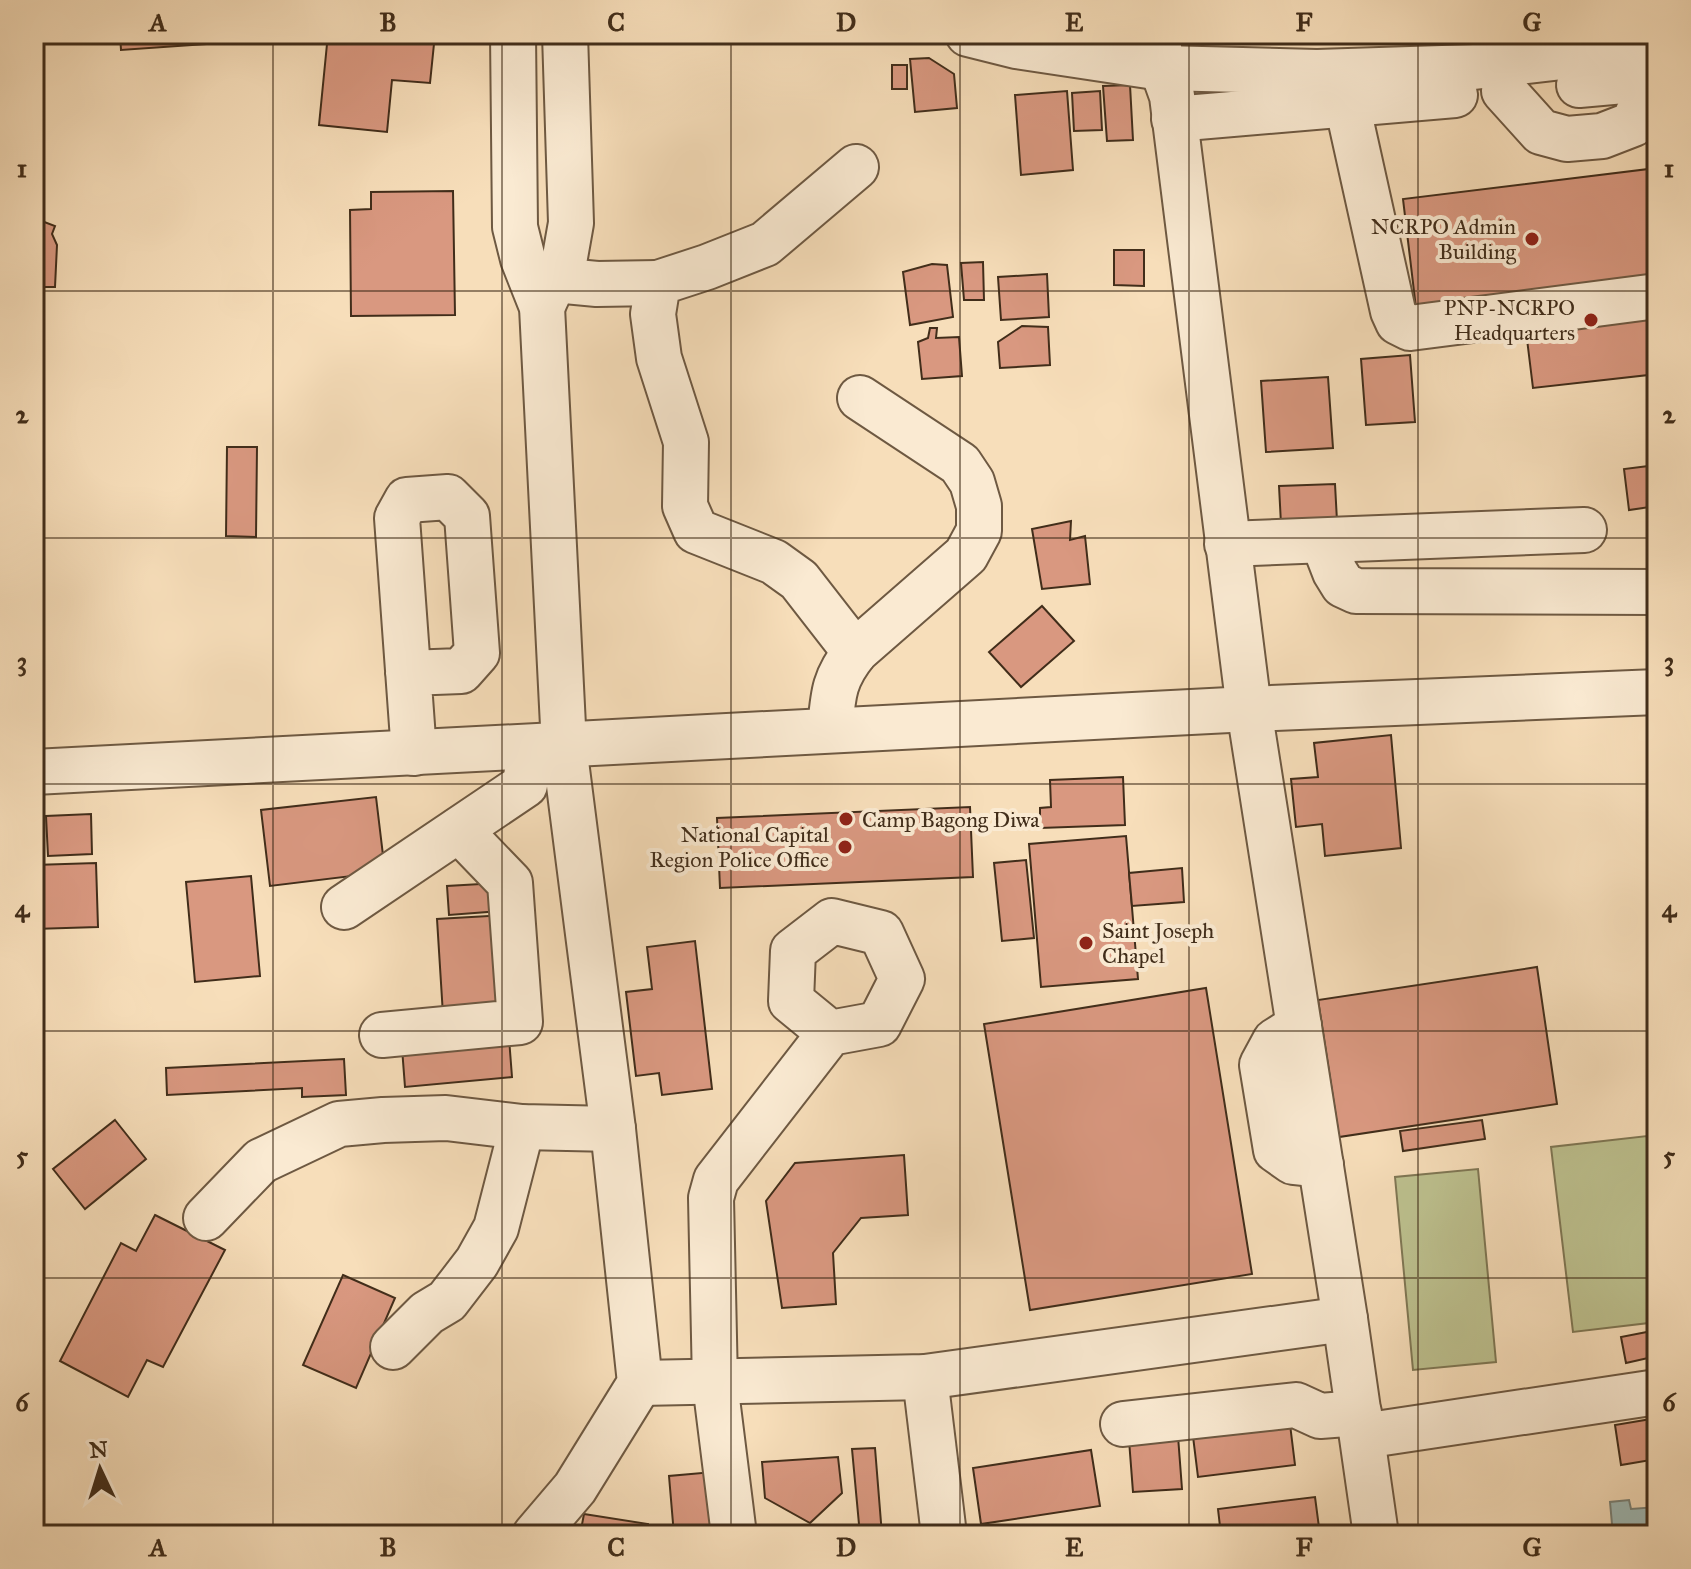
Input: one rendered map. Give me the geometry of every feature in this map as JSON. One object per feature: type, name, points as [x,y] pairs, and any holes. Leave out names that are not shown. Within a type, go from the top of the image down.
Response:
[{"type":"street","points":[[513,34],[515,227],[523,259],[549,293]]},
{"type":"street","points":[[535,1535],[575,1488],[640,1383],[613,1129],[547,746],[549,293],[565,257],[571,223],[565,34]]},
{"type":"street","points":[[968,34],[1016,46],[1159,51],[1317,72],[1474,67],[1656,67]]},
{"type":"street","points":[[1159,51],[1172,96],[1249,709],[1376,1535]]},
{"type":"street","points":[[1174,119],[1504,91],[1656,67]]},
{"type":"street","points":[[1347,104],[1398,322],[1410,328],[1657,296]]},
{"type":"street","points":[[549,293],[597,284],[658,283],[765,244],[856,167]]},
{"type":"street","points":[[658,283],[653,314],[659,358],[686,442],[685,506],[696,531],[774,562],[799,580],[855,652]]},
{"type":"street","points":[[830,730],[833,695],[841,669],[855,652],[966,555],[979,531],[979,506],[972,482],[960,464],[860,398]]},
{"type":"street","points":[[1227,544],[1584,530]]},
{"type":"street","points":[[1323,541],[1343,585],[1356,591],[1657,592]]},
{"type":"street","points":[[408,673],[414,753]]},
{"type":"street","points":[[34,772],[1249,709],[1657,692]]},
{"type":"street","points":[[344,907],[525,785],[547,746]]},
{"type":"street","points":[[382,1035],[520,1022],[510,883],[459,830]]},
{"type":"street","points":[[734,1535],[715,1383],[711,1198],[716,1180],[830,1033]]},
{"type":"street","points":[[206,1218],[261,1161],[339,1124],[446,1118],[522,1127],[613,1129]]},
{"type":"street","points":[[393,1347],[427,1313],[447,1301],[477,1262],[496,1228],[522,1127]]},
{"type":"street","points":[[640,1383],[925,1377],[1345,1319]]},
{"type":"street","points":[[925,1377],[944,1535]]},
{"type":"street","points":[[1123,1424],[1296,1405],[1320,1416],[1361,1424],[1657,1392]]},
{"type":"green space","points":[[1647,1136],[1657,1218],[1657,1322],[1573,1332],[1551,1147]]},
{"type":"green space","points":[[1478,1169],[1496,1362],[1413,1370],[1395,1177]]},
{"type":"water","points":[[1629,1500],[1631,1509],[1657,1507],[1657,1535],[1613,1535],[1610,1502]]},
{"type":"building","points":[[120,34],[219,34],[220,43],[121,50]]},
{"type":"building","points":[[328,34],[435,34],[430,83],[392,80],[387,132],[319,125]]},
{"type":"building","points":[[929,58],[954,74],[957,108],[915,112],[910,59]]},
{"type":"building","points":[[892,65],[907,65],[907,89],[892,89]]},
{"type":"building","points":[[1130,85],[1133,140],[1107,141],[1103,86]]},
{"type":"building","points":[[1067,91],[1073,170],[1021,175],[1015,95]]},
{"type":"building","points":[[1100,91],[1102,130],[1074,131],[1072,93]]},
{"type":"building","name":"NCRPO Admin Building","points":[[1657,168],[1657,278],[1416,308],[1403,199]]},
{"type":"building","points":[[453,191],[455,315],[351,316],[350,210],[371,209],[371,192]]},
{"type":"building","points":[[34,221],[55,226],[52,234],[57,245],[55,287],[37,287],[38,282],[34,283]]},
{"type":"building","points":[[1114,250],[1144,250],[1144,286],[1114,285]]},
{"type":"building","points":[[983,262],[984,300],[964,300],[961,263]]},
{"type":"building","points":[[932,264],[947,265],[953,317],[910,325],[903,272]]},
{"type":"building","points":[[1047,274],[1049,317],[1001,320],[998,277]]},
{"type":"building","points":[[1657,316],[1657,374],[1533,388],[1526,331]]},
{"type":"building","points":[[1022,326],[1048,327],[1050,365],[1000,368],[998,342]]},
{"type":"building","points":[[930,328],[937,328],[936,338],[959,337],[962,376],[922,379],[918,342],[928,338]]},
{"type":"building","points":[[1410,355],[1415,422],[1366,425],[1361,359]]},
{"type":"building","points":[[1328,377],[1333,448],[1266,452],[1261,381]]},
{"type":"building","points":[[227,447],[257,447],[256,537],[226,536]]},
{"type":"building","points":[[1657,465],[1657,506],[1629,510],[1624,469]]},
{"type":"building","points":[[1335,484],[1337,521],[1281,524],[1279,486]]},
{"type":"building","points":[[1071,521],[1070,540],[1085,536],[1090,584],[1042,589],[1032,529]]},
{"type":"building","points":[[1042,606],[1074,641],[1021,687],[989,652]]},
{"type":"building","points":[[1391,735],[1401,848],[1325,856],[1322,824],[1296,827],[1291,779],[1318,777],[1314,743]]},
{"type":"building","points":[[1123,777],[1125,825],[1040,828],[1040,808],[1051,807],[1050,780]]},
{"type":"building","points":[[376,797],[385,872],[270,886],[261,810]]},
{"type":"building","name":"National Capital Region Police Office","points":[[970,807],[973,877],[720,888],[717,818]]},
{"type":"building","points":[[91,814],[92,854],[48,856],[46,816]]},
{"type":"building","name":"Saint Joseph Chapel","points":[[1126,836],[1138,979],[1041,987],[1029,844]]},
{"type":"building","points":[[1026,860],[1034,938],[1002,941],[994,863]]},
{"type":"building","points":[[96,863],[98,927],[34,929],[34,865]]},
{"type":"building","points":[[1182,868],[1184,902],[1132,906],[1129,873]]},
{"type":"building","points":[[251,876],[260,976],[195,982],[186,882]]},
{"type":"building","points":[[498,883],[500,911],[449,915],[447,886]]},
{"type":"building","points":[[506,915],[511,1011],[443,1015],[437,919]]},
{"type":"building","points":[[695,941],[712,1089],[662,1095],[659,1073],[636,1076],[626,992],[652,989],[647,947]]},
{"type":"building","points":[[1537,967],[1557,1104],[1339,1137],[1318,1000]]},
{"type":"building","points":[[1206,988],[1252,1274],[1030,1310],[984,1024]]},
{"type":"building","points":[[509,1038],[512,1077],[405,1087],[402,1048]]},
{"type":"building","points":[[344,1059],[346,1095],[302,1097],[302,1088],[167,1095],[166,1068]]},
{"type":"building","points":[[115,1120],[146,1159],[85,1209],[53,1169]]},
{"type":"building","points":[[1482,1120],[1485,1139],[1403,1151],[1400,1131]]},
{"type":"building","points":[[904,1155],[908,1215],[861,1218],[833,1253],[836,1304],[782,1308],[766,1201],[795,1163]]},
{"type":"building","points":[[155,1215],[225,1250],[163,1367],[147,1360],[128,1397],[60,1361],[121,1243],[136,1251]]},
{"type":"building","points":[[343,1275],[395,1298],[356,1388],[303,1365]]},
{"type":"building","points":[[1657,1330],[1657,1356],[1626,1363],[1621,1337]]},
{"type":"building","points":[[1288,1408],[1295,1465],[1198,1477],[1191,1420]]},
{"type":"building","points":[[1657,1418],[1657,1459],[1621,1465],[1615,1425]]},
{"type":"building","points":[[34,1431],[37,1431],[37,1519],[34,1519]]},
{"type":"building","points":[[1178,1436],[1182,1489],[1133,1492],[1129,1440]]},
{"type":"building","points":[[875,1448],[882,1535],[860,1535],[852,1449]]},
{"type":"building","points":[[1091,1450],[1100,1506],[981,1524],[973,1468]]},
{"type":"building","points":[[838,1457],[842,1493],[810,1523],[765,1498],[762,1462]]},
{"type":"building","points":[[713,1472],[718,1535],[674,1535],[669,1476]]},
{"type":"building","points":[[1315,1497],[1320,1535],[1221,1535],[1218,1509]]},
{"type":"building","points":[[584,1514],[648,1524],[647,1535],[580,1535]]},
{"type":"place","name":"NCRPO Admin Building","points":[[1532,239]]},
{"type":"place","name":"PNP-NCRPO Headquarters","points":[[1591,320]]},
{"type":"place","name":"Camp Bagong Diwa","points":[[846,819]]},
{"type":"place","name":"National Capital Region Police Office","points":[[845,847]]},
{"type":"place","name":"Saint Joseph Chapel","points":[[1086,943]]}]
